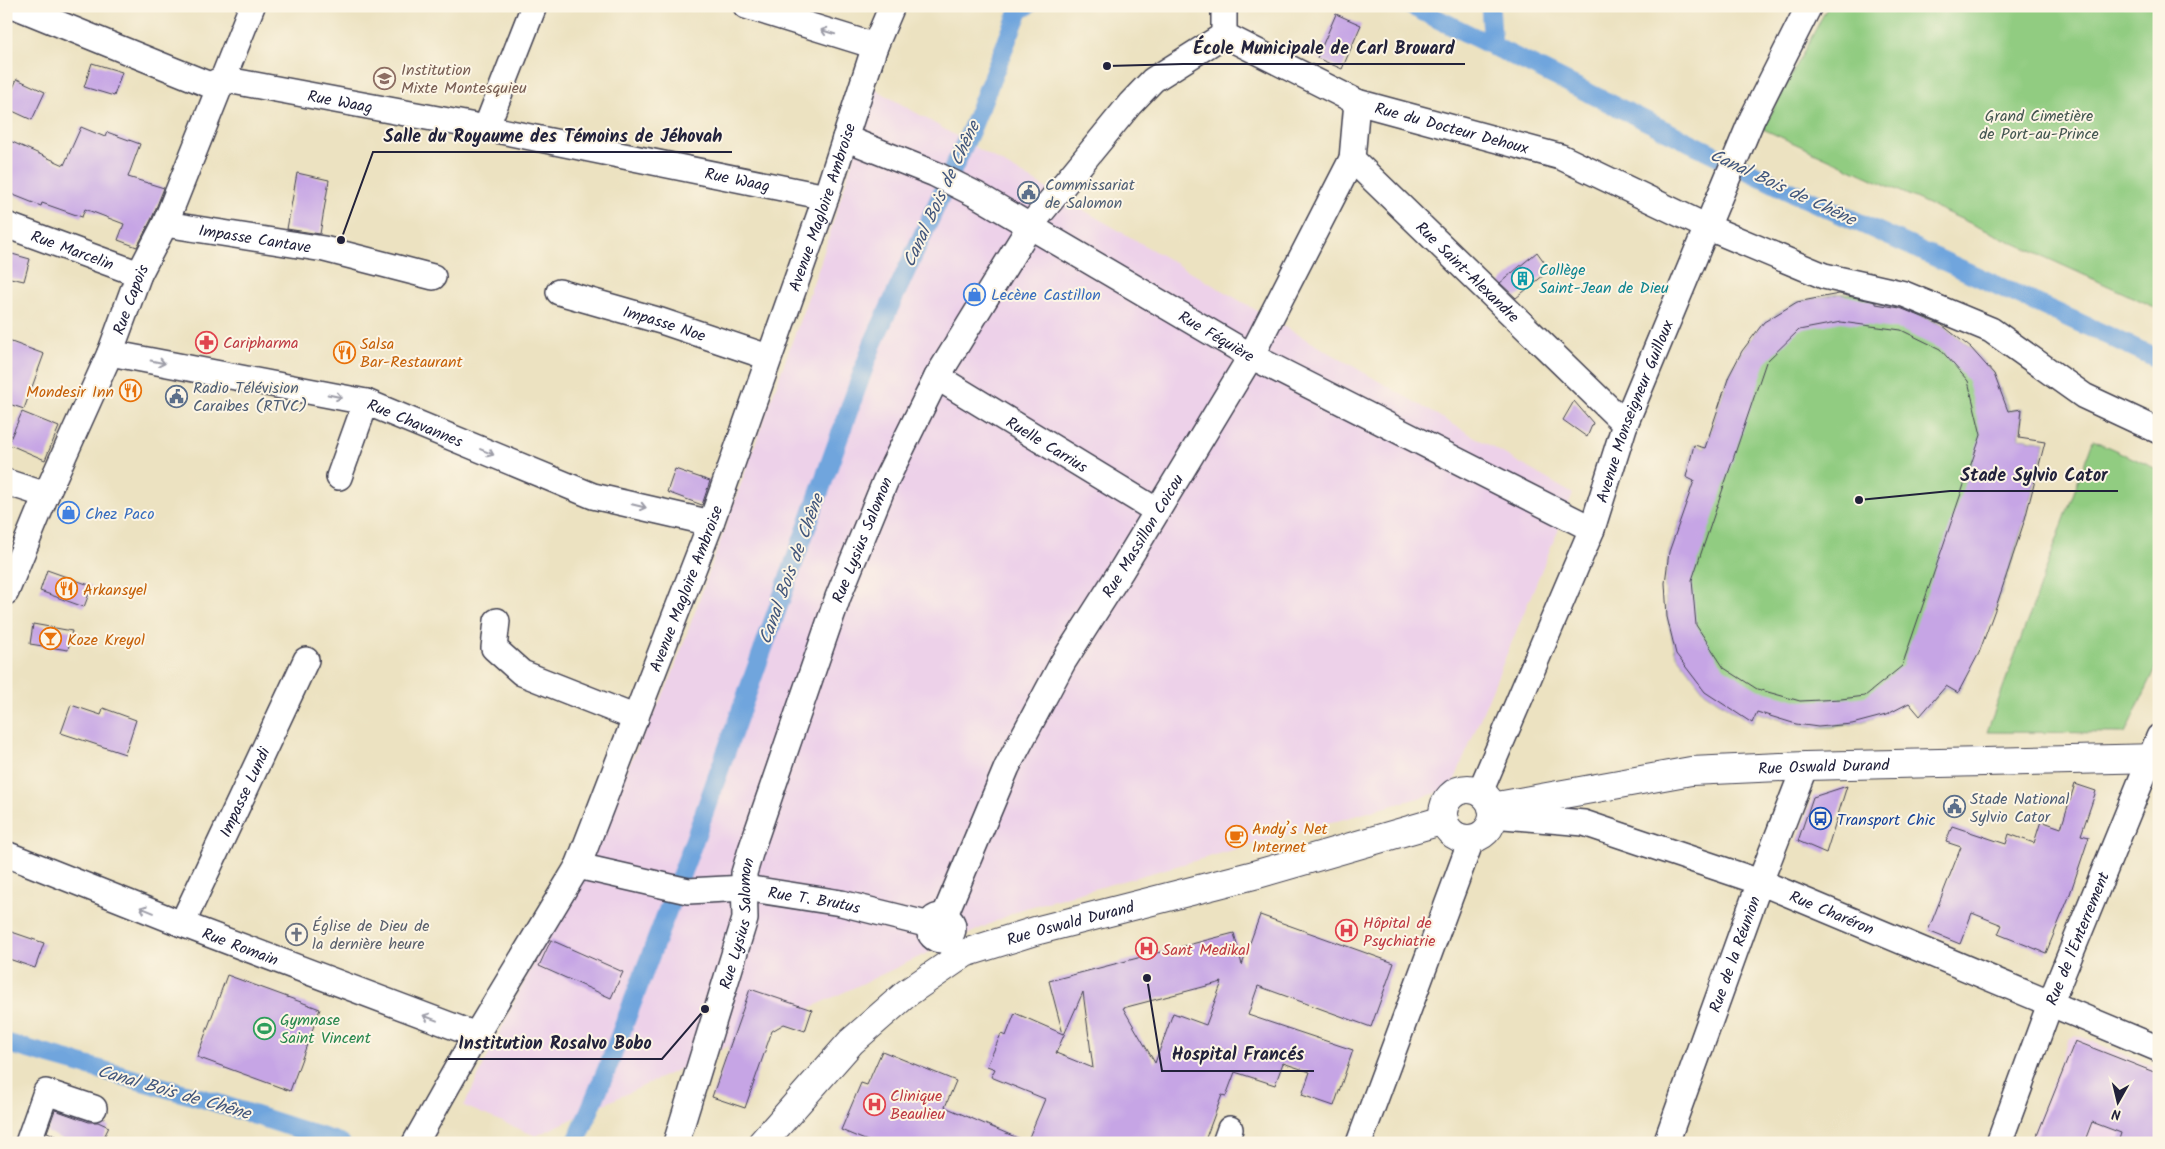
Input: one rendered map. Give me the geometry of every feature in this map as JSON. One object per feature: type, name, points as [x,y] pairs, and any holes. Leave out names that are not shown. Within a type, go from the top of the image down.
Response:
[{"type":"main road","name":"Rue Oswald Durand","points":[[1488,805],[1691,771],[2155,751]]},
{"type":"main road","points":[[1464,789],[1488,805],[1486,830],[1472,838],[1458,836],[1447,827],[1444,820],[1445,804],[1450,797],[1464,789]]},
{"type":"main road","name":"Rue Oswald Durand","points":[[762,1143],[851,1042],[907,993],[948,933],[1034,931],[1254,875],[1444,820]]},
{"type":"street","name":"Rue Waag","points":[[15,6],[46,12],[210,85],[222,79],[486,128],[826,197]]},
{"type":"street","name":"Rue Capois","points":[[6,592],[46,495],[110,353],[139,274],[165,224],[252,6]]},
{"type":"street","points":[[486,128],[534,6]]},
{"type":"street","points":[[746,6],[874,46]]},
{"type":"street","name":"Avenue Magloire Ambroise","points":[[415,1143],[476,1035],[578,866],[711,523],[826,197],[874,46],[892,6]]},
{"type":"street","points":[[1224,6],[1224,35]]},
{"type":"street","name":"Avenue Monseigneur Guilloux","points":[[1488,805],[1592,529],[1625,424],[1752,119],[1809,6]]},
{"type":"street","name":"Rue du Docteur Dehoux","points":[[1224,35],[1357,102],[1561,158],[1707,227],[1824,276],[1904,294],[1991,330],[2084,396],[2159,431]]},
{"type":"street","name":"Rue Lysius Salomon","points":[[676,1143],[746,919],[744,873],[751,850],[838,598],[885,482],[937,377],[1030,226],[1130,104],[1153,80],[1224,35]]},
{"type":"street","points":[[1352,159],[1357,102]]},
{"type":"street","name":"Rue Féquière","points":[[845,138],[934,174],[978,195],[1251,356],[1592,529]]},
{"type":"street","name":"Rue Massillon Coicou","points":[[948,933],[1007,767],[1063,662],[1251,356],[1352,159]]},
{"type":"street","name":"Rue Saint-Alexandre","points":[[1352,159],[1625,424]]},
{"type":"street","name":"Impasse Cantave","points":[[165,224],[324,249],[433,277]]},
{"type":"street","name":"Rue Marcelin","points":[[6,225],[139,274]]},
{"type":"street","name":"Impasse Noe","points":[[559,292],[661,321],[768,357]]},
{"type":"street","name":"Rue Chavannes","points":[[110,353],[366,402],[593,496],[711,523]]},
{"type":"street","name":"Ruelle Carrius","points":[[937,377],[1157,511]]},
{"type":"street","points":[[338,477],[366,402]]},
{"type":"street","points":[[6,482],[46,495]]},
{"type":"street","points":[[497,621],[494,648],[522,673],[636,718]]},
{"type":"street","name":"Impasse Lundi","points":[[182,924],[306,660]]},
{"type":"street","name":"Rue de l'Enterrement","points":[[1999,1143],[2050,1004],[2155,751]]},
{"type":"street","name":"Rue de la Réunion","points":[[1666,1143],[1760,882],[1805,766]]},
{"type":"street","name":"Rue Charéron","points":[[1488,805],[1584,823],[1760,882],[2159,1048]]},
{"type":"street","points":[[1359,1143],[1472,838]]},
{"type":"street","name":"Rue Romain","points":[[6,854],[182,924],[476,1035]]},
{"type":"street","name":"Rue T. Brutus","points":[[578,866],[688,891],[745,888],[841,903],[948,933]]},
{"type":"street","points":[[28,1143],[46,1092],[94,1108]]},
{"type":"shaded area","points":[[875,89],[1573,494],[1451,789],[1022,909],[536,1136],[464,1106],[671,678],[821,261]]},
{"type":"shaded area","points":[[2076,1035],[2159,1069],[2159,1143],[2029,1143],[2069,1039]]},
{"type":"green space","name":"Grand Cimetière de Port-au-Prince","points":[[1828,6],[2159,6],[2159,309],[1763,129]]},
{"type":"green space","points":[[1879,293],[1876,304],[1908,309],[1942,325],[1971,348],[1994,374],[2009,411],[2022,409],[2019,438],[2045,442],[2019,538],[1986,633],[1958,693],[1946,687],[1920,716],[1909,703],[1876,717],[1841,726],[1817,727],[1802,725],[1757,712],[1752,723],[1705,692],[1676,654],[1667,617],[1665,583],[1669,552],[1694,481],[1686,477],[1694,445],[1705,448],[1729,376],[1742,351],[1764,322],[1797,302],[1838,294]]},
{"type":"green space","points":[[2093,440],[2159,470],[2159,662],[2125,733],[1987,732]]},
{"type":"building","points":[[1336,14],[1361,25],[1342,69],[1317,58]]},
{"type":"building","points":[[92,63],[122,72],[114,96],[84,87]]},
{"type":"building","points":[[17,79],[45,92],[32,120],[6,108]]},
{"type":"building","points":[[81,127],[105,137],[107,132],[140,144],[128,177],[164,188],[152,218],[137,247],[118,240],[124,224],[85,209],[82,217],[42,203],[41,206],[6,192],[6,150],[10,141],[64,165]]},
{"type":"building","points":[[297,173],[329,180],[320,234],[287,229]]},
{"type":"building","name":"Collège Saint-Jean de Dieu","points":[[1537,252],[1550,270],[1516,298],[1500,283]]},
{"type":"building","points":[[12,254],[30,259],[24,281],[6,277]]},
{"type":"building","points":[[1839,294],[1900,308],[1942,325],[1971,348],[1994,374],[2008,411],[2022,409],[2019,438],[2045,442],[2025,519],[1979,653],[1958,693],[1946,686],[1920,716],[1909,703],[1886,715],[1852,724],[1818,727],[1796,724],[1757,712],[1752,723],[1705,692],[1676,654],[1667,617],[1665,583],[1669,552],[1694,481],[1686,477],[1694,445],[1705,448],[1729,376],[1742,351],[1764,322],[1797,302]],"holes":[[[1841,322],[1901,330],[1940,349],[1968,381],[1981,435],[1902,666],[1865,696],[1800,701],[1757,689],[1724,668],[1696,625],[1692,580],[1766,362],[1799,330]]]},
{"type":"building","points":[[6,340],[44,354],[24,409],[6,403]]},
{"type":"building","points":[[1574,401],[1593,423],[1587,437],[1563,420]]},
{"type":"building","points":[[22,412],[59,427],[45,460],[8,444]]},
{"type":"building","points":[[675,469],[710,481],[702,505],[667,492]]},
{"type":"building","points":[[47,570],[92,586],[84,607],[40,591]]},
{"type":"building","points":[[33,624],[72,631],[68,650],[30,644]]},
{"type":"building","points":[[71,705],[101,715],[103,708],[136,720],[125,754],[61,733]]},
{"type":"building","points":[[2075,784],[2096,791],[2081,835],[2089,837],[2069,897],[2046,953],[1998,934],[2002,925],[1972,913],[1960,944],[1928,931],[1961,847],[1946,842],[1952,826],[2006,844],[2009,834],[2034,843],[2041,821],[2061,828]]},
{"type":"building","name":"Transport Chic","points":[[1847,786],[1826,853],[1798,841],[1813,797]]},
{"type":"building","points":[[1260,915],[1394,963],[1371,1027],[1258,986],[1248,1015],[1353,1050],[1334,1106],[1302,1095],[1310,1072],[1283,1063],[1275,1085],[1235,1072],[1226,1096],[1222,1095],[1204,1143],[872,1143],[841,1130],[861,1083],[867,1085],[882,1051],[956,1081],[945,1107],[1027,1142],[1045,1099],[991,1077],[995,1069],[987,1066],[1001,1034],[1006,1036],[1015,1013],[1063,1034],[1049,981],[1234,933],[1242,965]],"holes":[[[1222,982],[1206,1025],[1173,1013],[1155,1063],[1123,1008]],[[1083,992],[1093,1068],[1056,1053]]]},
{"type":"building","points":[[6,930],[44,943],[35,968],[6,958]]},
{"type":"building","points":[[551,940],[623,972],[611,998],[539,966]]},
{"type":"building","points":[[227,975],[320,1009],[290,1091],[197,1057]]},
{"type":"building","points":[[750,989],[812,1010],[805,1031],[784,1024],[772,1031],[745,1108],[712,1097]]},
{"type":"building","points":[[2075,1041],[2159,1074],[2159,1143],[2118,1143],[2121,1133],[2092,1122],[2084,1143],[2034,1143]]},
{"type":"building","points":[[55,1110],[109,1127],[101,1143],[71,1143],[47,1132]]},
{"type":"waterway","name":"Canal Bois de Chêne","points":[[576,1143],[609,1064],[694,841],[873,343],[971,130],[1019,11],[1027,6]]},
{"type":"waterway","name":"Canal Bois de Chêne","points":[[1411,6],[1785,189],[2159,359]]},
{"type":"waterway","points":[[1490,6],[1493,47]]},
{"type":"waterway","name":"Canal Bois de Chêne","points":[[6,1043],[201,1098],[341,1143]]},
{"type":"place","name":"École Municipale de Carl Brouard","points":[[1107,66]]},
{"type":"place","name":"Institution Mixte Montesquieu","points":[[385,78]]},
{"type":"place","name":"Commissariat de Salomon","points":[[1029,193]]},
{"type":"place","name":"Salle du Royaume des Témoins de Jéhovah","points":[[341,240]]},
{"type":"place","name":"Collège Saint-Jean de Dieu","points":[[1523,278]]},
{"type":"place","name":"Lecène Castillon","points":[[975,294]]},
{"type":"place","name":"Caripharma","points":[[207,342]]},
{"type":"place","name":"Salsa Bar-Restaurant","points":[[344,352]]},
{"type":"place","name":"Mondesir Inn","points":[[130,391]]},
{"type":"place","name":"Radio Télévision Caraibes (RTVC)","points":[[177,396]]},
{"type":"place","name":"Stade Sylvio Cator","points":[[1859,500]]},
{"type":"place","name":"Chez Paco","points":[[69,513]]},
{"type":"place","name":"Arkansyel","points":[[67,589]]},
{"type":"place","name":"Koze Kreyol","points":[[51,639]]},
{"type":"place","name":"Stade National Sylvio Cator","points":[[1954,807]]},
{"type":"place","name":"Transport Chic","points":[[1821,819]]},
{"type":"place","name":"Andy’s Net Internet","points":[[1236,837]]},
{"type":"place","name":"Hôpital de Psychiatrie","points":[[1347,931]]},
{"type":"place","name":"Église de Dieu de la dernière heure","points":[[296,934]]},
{"type":"place","name":"Sant Medikal","points":[[1146,949]]},
{"type":"place","name":"Hospital Francés","points":[[1147,978]]},
{"type":"place","name":"Institution Rosalvo Bobo","points":[[705,1009]]},
{"type":"place","name":"Gymnase Saint Vincent","points":[[264,1028]]},
{"type":"place","name":"Clinique Beaulieu","points":[[874,1104]]}]
